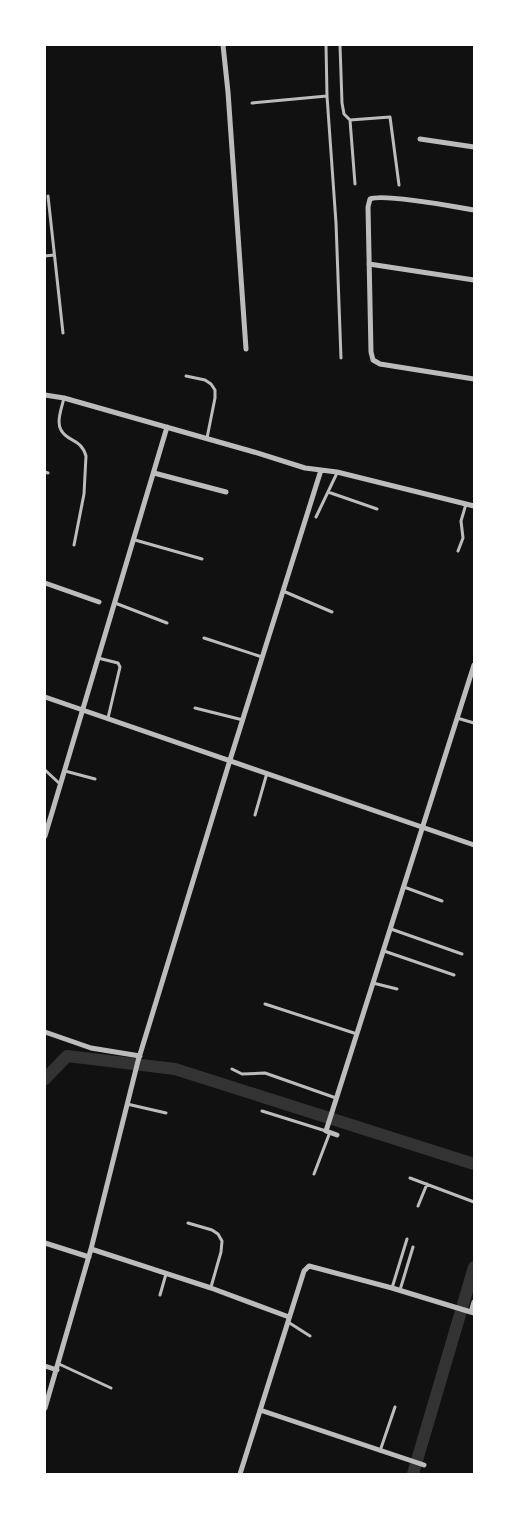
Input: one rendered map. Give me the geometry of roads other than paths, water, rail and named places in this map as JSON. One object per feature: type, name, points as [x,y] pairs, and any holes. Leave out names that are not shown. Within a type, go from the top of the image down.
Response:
[{"type":"street","points":[[223,45],[246,349]]},
{"type":"street","points":[[420,139],[474,147]]},
{"type":"street","points":[[474,210],[374,197],[368,202],[371,352],[374,360],[380,364],[474,379]]},
{"type":"street","points":[[369,264],[474,280]]},
{"type":"street","points":[[45,395],[64,398],[168,427],[305,468],[337,472],[474,506]]},
{"type":"street","points":[[45,836],[168,427]]},
{"type":"street","points":[[45,1408],[91,1250],[139,1058],[321,470]]},
{"type":"street","points":[[154,473],[226,492]]},
{"type":"street","points":[[45,583],[99,602]]},
{"type":"street","points":[[336,1135],[327,1130],[332,1112],[474,664]]},
{"type":"street","points":[[45,698],[108,718],[474,845]]},
{"type":"street","points":[[45,1032],[91,1048],[139,1058]]},
{"type":"street","points":[[45,1243],[89,1257]]},
{"type":"street","points":[[91,1250],[210,1288],[289,1320]]},
{"type":"street","points":[[240,1474],[304,1272],[309,1266],[400,1290],[470,1312],[474,1302]]},
{"type":"street","points":[[45,1366],[57,1370]]},
{"type":"street","points":[[260,1410],[424,1465]]},
{"type":"lane","points":[[326,45],[327,96],[336,223],[340,358]]},
{"type":"lane","points":[[340,45],[342,103],[344,114],[350,120],[355,184]]},
{"type":"lane","points":[[252,103],[327,96]]},
{"type":"lane","points":[[350,120],[390,117],[399,185]]},
{"type":"lane","points":[[48,196],[63,333]]},
{"type":"lane","points":[[45,256],[54,255]]},
{"type":"lane","points":[[186,376],[205,380],[215,390],[207,438]]},
{"type":"lane","points":[[64,398],[59,421],[61,430],[69,438],[79,443],[86,456],[84,494],[74,545]]},
{"type":"lane","points":[[316,517],[337,472]]},
{"type":"lane","points":[[328,492],[377,509]]},
{"type":"lane","points":[[458,552],[463,538],[461,521],[466,504]]},
{"type":"lane","points":[[135,540],[202,559]]},
{"type":"lane","points":[[283,591],[332,612]]},
{"type":"lane","points":[[115,603],[167,622]]},
{"type":"lane","points":[[204,638],[262,657]]},
{"type":"lane","points":[[98,658],[118,663],[120,667],[108,718]]},
{"type":"lane","points":[[195,708],[243,720]]},
{"type":"lane","points":[[457,718],[474,723]]},
{"type":"lane","points":[[45,770],[60,785]]},
{"type":"lane","points":[[64,771],[95,779]]},
{"type":"lane","points":[[255,816],[267,773]]},
{"type":"lane","points":[[404,887],[442,901]]},
{"type":"lane","points":[[391,929],[462,954]]},
{"type":"lane","points":[[384,951],[454,975]]},
{"type":"lane","points":[[374,983],[397,989]]},
{"type":"lane","points":[[265,1004],[358,1034]]},
{"type":"lane","points":[[232,1069],[242,1074],[265,1073],[337,1098]]},
{"type":"lane","points":[[127,1102],[166,1113]]},
{"type":"lane","points":[[262,1111],[327,1130],[314,1174]]},
{"type":"lane","points":[[410,1178],[474,1202]]},
{"type":"lane","points":[[418,1206],[427,1184]]},
{"type":"lane","points":[[188,1223],[212,1230],[218,1234],[222,1241],[221,1252],[210,1288]]},
{"type":"lane","points":[[392,1288],[407,1239]]},
{"type":"lane","points":[[400,1290],[413,1247]]},
{"type":"lane","points":[[160,1295],[166,1274]]},
{"type":"lane","points":[[289,1320],[310,1336]]},
{"type":"lane","points":[[59,1364],[110,1388]]},
{"type":"lane","points":[[380,1451],[395,1407]]},
{"type":"waterway","points":[[45,1079],[67,1056],[175,1069],[474,1164]]},
{"type":"waterway","points":[[413,1474],[474,1267]]}]
